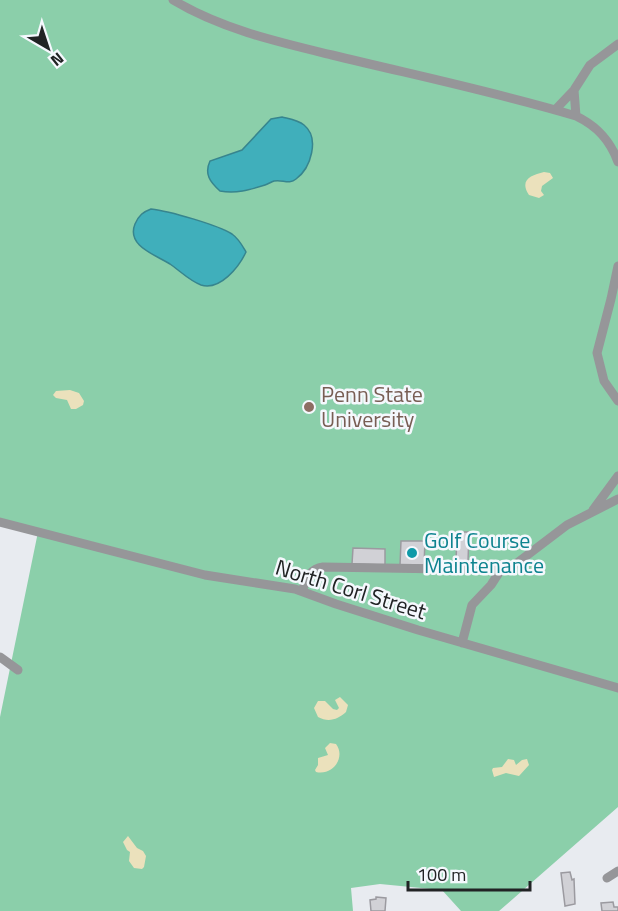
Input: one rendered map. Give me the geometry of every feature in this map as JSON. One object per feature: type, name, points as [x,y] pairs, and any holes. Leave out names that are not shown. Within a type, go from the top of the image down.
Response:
[{"type":"street","points":[[173,0],[196,13],[238,29],[300,47],[576,116],[600,132],[610,144],[618,162]]},
{"type":"street","points":[[555,110],[574,90],[590,65],[618,44]]},
{"type":"street","points":[[574,90],[576,116]]},
{"type":"street","points":[[618,266],[597,353],[604,381],[618,401]]},
{"type":"street","points":[[591,512],[618,476]]},
{"type":"street","points":[[302,591],[310,573],[317,568],[500,571],[513,566],[567,525],[618,499]]},
{"type":"street","name":"North Corl Street","points":[[0,522],[180,569],[302,591],[336,604],[462,643],[618,688]]},
{"type":"street","points":[[462,643],[472,605],[491,585],[500,571]]},
{"type":"street","points":[[0,657],[18,670]]},
{"type":"street","points":[[607,878],[618,872]]},
{"type":"green space","name":"Penn State University","points":[[0,0],[618,0],[618,807],[499,911],[461,911],[442,890],[380,884],[351,888],[353,911],[0,911],[0,717],[38,532],[0,522]]},
{"type":"sand","points":[[544,172],[550,173],[553,178],[542,186],[541,191],[544,195],[539,198],[529,195],[525,186],[526,182],[531,177]]},
{"type":"sand","points":[[70,390],[79,393],[84,401],[83,405],[76,409],[71,409],[67,400],[56,398],[53,395],[56,391]]},
{"type":"sand","points":[[340,697],[348,705],[346,712],[333,719],[326,720],[318,717],[314,708],[318,701],[325,701],[337,710],[339,708],[335,700]]},
{"type":"sand","points":[[330,743],[336,744],[339,749],[339,760],[328,771],[316,772],[318,758],[328,755],[325,748]]},
{"type":"sand","points":[[508,759],[514,760],[516,765],[527,759],[529,765],[519,776],[506,773],[494,777],[493,768],[502,767]]},
{"type":"sand","points":[[128,836],[146,856],[142,869],[134,868],[129,861],[130,852],[123,842]]},
{"type":"water","points":[[282,117],[302,123],[312,137],[312,153],[301,174],[291,182],[274,181],[237,192],[220,191],[209,178],[210,161],[242,150],[271,119]]},
{"type":"water","points":[[151,209],[169,212],[225,230],[237,238],[246,252],[234,271],[222,281],[208,286],[201,285],[138,244],[133,232],[135,224],[142,214]]},
{"type":"building","points":[[457,532],[469,532],[468,562],[456,562]]},
{"type":"building","name":"Golf Course Maintenance","points":[[401,541],[425,541],[424,565],[400,565]]},
{"type":"building","points":[[353,548],[385,549],[385,565],[352,564]]},
{"type":"building","points":[[570,872],[572,880],[574,879],[575,904],[565,906],[561,873]]},
{"type":"building","points":[[376,897],[386,898],[385,911],[371,911],[370,900]]},
{"type":"building","points":[[613,902],[614,907],[618,907],[618,911],[602,911],[601,903]]},
{"type":"place","name":"Penn State University","points":[[309,407]]},
{"type":"place","name":"Golf Course Maintenance","points":[[412,553]]}]
